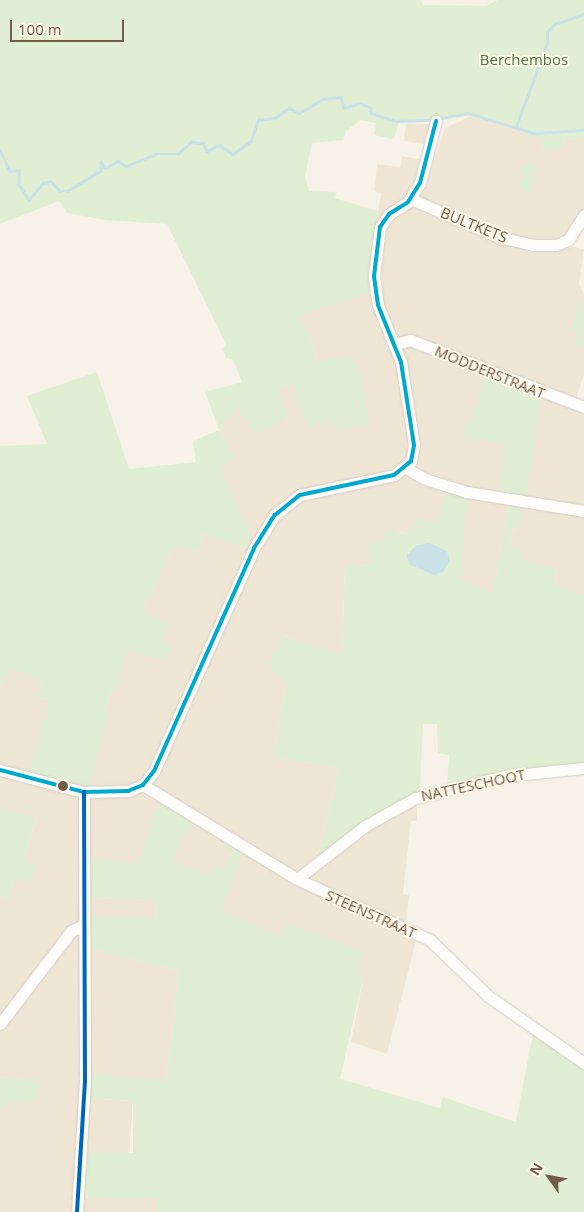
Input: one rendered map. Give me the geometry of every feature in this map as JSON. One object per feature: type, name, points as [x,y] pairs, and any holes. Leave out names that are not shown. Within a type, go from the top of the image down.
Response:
[{"type":"street","points":[[0,770],[84,792],[128,791],[143,785],[154,771],[254,548],[275,515],[300,495],[394,476],[406,468],[414,444],[396,344],[378,305],[374,276],[380,227],[389,214],[411,199],[420,183],[436,121]]},
{"type":"street","name":"BULTKETS","points":[[411,199],[499,237],[534,244],[556,245],[568,240],[584,216]]},
{"type":"street","name":"MODDERSTRAAT","points":[[396,344],[410,340],[584,407]]},
{"type":"street","points":[[406,468],[425,479],[467,492],[584,512]]},
{"type":"street","name":"NATTESCHOOT","points":[[297,879],[365,826],[415,798],[505,776],[584,768]]},
{"type":"street","name":"STEENSTRAAT","points":[[143,785],[297,879],[430,940],[488,996],[584,1063]]},
{"type":"street","points":[[77,1212],[85,1081],[82,926],[84,792]]},
{"type":"street","points":[[0,1024],[71,930],[82,926]]},
{"type":"shaded area","points":[[471,116],[510,122],[532,139],[541,138],[542,151],[564,148],[563,140],[584,137],[584,220],[568,246],[584,249],[579,284],[584,294],[571,330],[578,333],[576,345],[584,348],[584,374],[575,402],[584,404],[584,596],[554,583],[557,569],[522,560],[510,547],[513,528],[519,529],[509,502],[493,595],[460,580],[463,526],[436,524],[407,534],[399,531],[386,539],[372,563],[355,567],[345,564],[342,656],[283,635],[286,682],[273,757],[339,768],[317,860],[417,800],[417,821],[411,821],[403,894],[409,895],[406,925],[417,937],[387,1054],[351,1042],[363,979],[287,923],[280,936],[222,911],[232,852],[224,871],[213,867],[209,875],[172,861],[138,864],[88,898],[155,900],[156,918],[90,916],[92,949],[179,971],[166,1080],[79,1074],[79,1154],[73,1212],[0,1212],[0,1112],[8,1101],[39,1080],[0,1077],[0,896],[9,899],[14,878],[36,864],[24,861],[36,819],[0,808],[0,688],[10,667],[42,682],[34,697],[49,700],[37,744],[109,711],[105,710],[128,649],[166,661],[162,640],[144,607],[174,545],[199,552],[203,534],[246,548],[220,467],[234,459],[219,430],[238,407],[288,418],[278,388],[292,383],[317,361],[309,331],[297,316],[371,256],[381,193],[374,191],[377,164],[401,167],[402,156],[424,160],[414,185],[424,190],[445,128]]},
{"type":"shaded area","points":[[406,124],[431,124],[427,145],[404,141]]},
{"type":"shaded area","points":[[87,1098],[133,1101],[129,1155],[83,1152]]},
{"type":"shaded area","points":[[84,1198],[158,1198],[158,1212],[84,1212]]},
{"type":"green space","name":"Berchembos","points":[[0,0],[421,0],[423,5],[486,6],[498,0],[584,0],[584,137],[563,140],[564,148],[542,151],[541,138],[532,139],[510,122],[471,116],[399,121],[394,139],[374,135],[376,123],[361,120],[346,131],[343,140],[312,143],[305,176],[309,191],[337,192],[335,198],[378,211],[371,256],[372,292],[297,316],[309,331],[317,361],[351,356],[361,376],[370,426],[336,429],[332,420],[308,428],[292,383],[278,388],[288,417],[254,434],[238,408],[219,430],[205,392],[242,382],[233,360],[226,358],[223,349],[226,344],[167,224],[105,220],[67,213],[59,201],[0,224]]},
{"type":"green space","points":[[522,162],[535,163],[533,191],[520,190]]},
{"type":"green space","points":[[584,294],[584,348],[575,345],[578,333],[571,330]]},
{"type":"green space","points":[[97,372],[129,469],[196,462],[193,441],[219,430],[234,459],[220,467],[252,538],[246,548],[203,534],[199,552],[174,545],[144,607],[149,615],[170,624],[162,640],[172,645],[166,662],[128,650],[115,692],[112,691],[105,710],[110,711],[89,786],[28,773],[49,700],[34,697],[42,682],[10,667],[0,688],[0,446],[47,444],[27,396]]},
{"type":"green space","points":[[486,374],[541,396],[527,498],[497,494],[504,444],[464,437],[467,418],[471,419]]},
{"type":"green space","points":[[447,491],[468,495],[460,580],[493,594],[509,502],[523,504],[519,529],[513,528],[510,547],[525,549],[523,560],[557,569],[554,583],[584,596],[584,766],[447,785],[449,755],[438,753],[437,724],[423,724],[420,791],[384,810],[317,860],[339,768],[273,757],[286,682],[267,668],[282,635],[342,655],[345,564],[354,562],[355,567],[372,563],[369,544],[385,539],[382,534],[390,529],[407,534],[416,517],[436,524]]},
{"type":"green space","points":[[159,801],[191,821],[172,861],[209,875],[213,867],[224,870],[232,852],[223,848],[226,840],[243,850],[222,911],[280,936],[287,923],[363,951],[357,974],[363,979],[340,1079],[440,1108],[443,1097],[516,1122],[533,1033],[584,1065],[584,1212],[156,1212],[157,1198],[84,1198],[86,1152],[133,1153],[133,1101],[87,1098],[90,1074],[166,1080],[179,971],[92,949],[90,916],[156,917],[155,900],[88,898],[87,857],[138,864]]},
{"type":"green space","points":[[0,808],[36,818],[24,861],[36,864],[31,882],[14,878],[9,899],[0,896]]},
{"type":"green space","points":[[0,1077],[39,1080],[36,1101],[8,1101],[0,1112]]},
{"type":"water","points":[[429,543],[447,551],[450,561],[443,572],[434,575],[409,564],[407,555],[417,545]]},
{"type":"waterway","points":[[516,127],[547,43],[547,32],[555,24],[584,14]]},
{"type":"waterway","points":[[0,150],[10,171],[19,170],[19,184],[29,200],[43,183],[51,181],[60,191],[67,191],[100,171],[101,162],[105,168],[118,161],[126,166],[156,154],[178,154],[191,142],[203,143],[207,151],[220,145],[233,154],[251,141],[258,120],[275,118],[289,108],[299,113],[323,99],[341,97],[344,108],[360,103],[371,108],[371,113],[396,121],[432,120]]},
{"type":"waterway","points":[[441,118],[468,113],[534,133],[584,130]]},
{"type":"transit line","points":[[0,770],[84,792],[128,791],[143,785],[154,771],[254,548],[275,515],[300,495],[394,475],[411,461],[414,445],[401,362],[378,305],[374,276],[380,227],[389,214],[408,202],[420,183],[436,121]]},
{"type":"transit line","points":[[77,1212],[85,1081],[84,792]]}]
